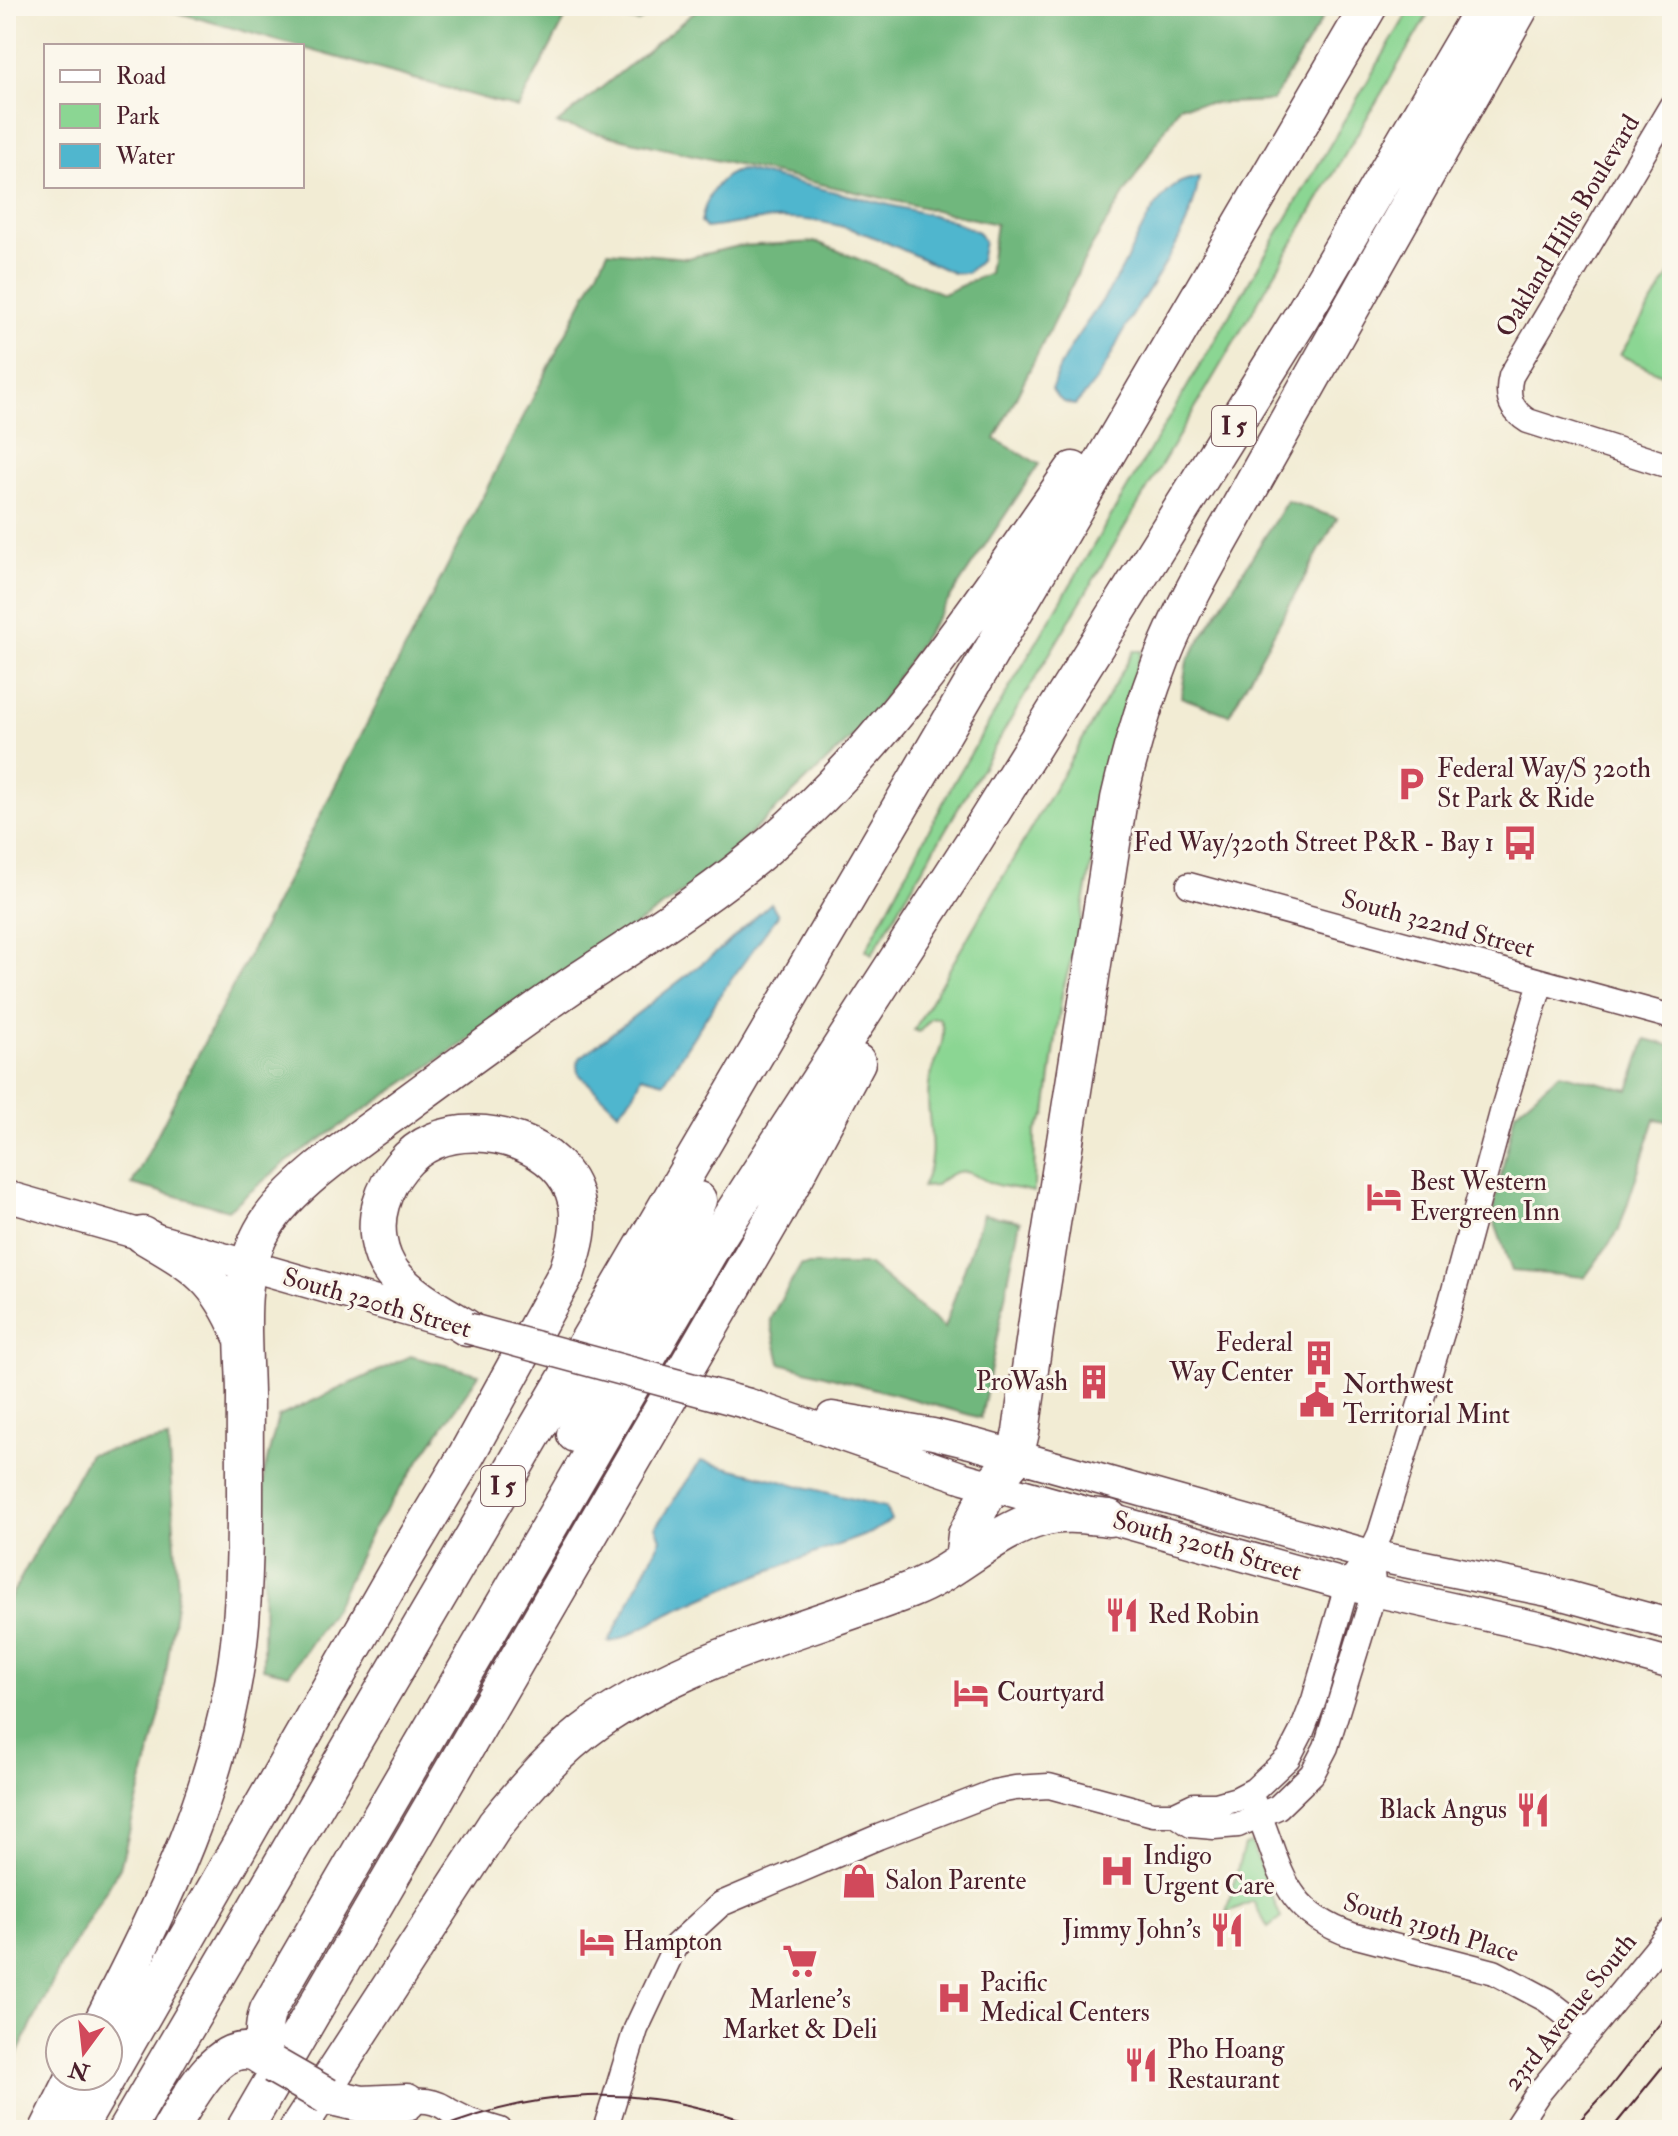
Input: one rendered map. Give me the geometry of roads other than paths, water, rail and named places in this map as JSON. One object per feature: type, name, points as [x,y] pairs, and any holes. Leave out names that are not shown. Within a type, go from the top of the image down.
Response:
[{"type":"highway","name":"I 5","points":[[126,2130],[1369,6]]},
{"type":"highway","name":"I 5","points":[[244,2130],[775,1215],[974,841],[1302,316],[1484,6]]},
{"type":"highway","points":[[963,1560],[966,1535],[992,1485],[1015,1457],[1021,1432],[1119,799],[1130,754],[1158,670],[1213,555],[1521,6]]},
{"type":"highway","points":[[107,2012],[148,1931],[196,1822],[230,1702],[243,1601],[245,1378],[241,1335],[249,1267],[255,1245],[267,1224],[310,1179],[426,1090],[690,906],[772,843],[852,765],[880,735],[949,646],[1210,276]]},
{"type":"highway","points":[[291,1946],[717,1238],[974,841]]},
{"type":"highway","points":[[192,2130],[218,2086],[259,2065],[266,2050],[264,2023],[291,1946],[552,1477],[655,1284],[881,843]]},
{"type":"highway","points":[[124,2048],[467,1454],[567,1272],[579,1215],[576,1197],[568,1180],[549,1157],[537,1150],[517,1141],[477,1134],[454,1135],[432,1141],[409,1158],[391,1180],[383,1196],[377,1224],[383,1258],[393,1274],[422,1301],[467,1328]]},
{"type":"highway","points":[[143,1235],[190,1263],[214,1286],[229,1306],[241,1335]]},
{"type":"highway","points":[[297,2130],[495,1825],[529,1783],[584,1732],[607,1715],[707,1664],[911,1589],[945,1573],[1023,1524],[1069,1514],[1109,1518]]},
{"type":"highway","points":[[170,2130],[205,2073],[226,2057],[262,2058],[327,2096],[361,2122],[407,2102]]},
{"type":"highway","points":[[48,2130],[67,2092]]},
{"type":"highway","points":[[77,2130],[99,2092]]},
{"type":"main road","name":"South 320th Street","points":[[6,1196],[249,1267],[749,1404],[992,1485],[1109,1518],[1361,1588],[1542,1628],[1672,1664]]},
{"type":"main road","name":"South 320th Street","points":[[749,1404],[933,1434],[1370,1555],[1548,1591],[1672,1625]]},
{"type":"street","name":"Oakland Hills Boulevard","points":[[1672,105],[1511,376],[1508,389],[1515,410],[1528,421],[1672,467]]},
{"type":"street","name":"South 322nd Street","points":[[1189,885],[1672,1017]]},
{"type":"street","points":[[1175,1814],[1191,1825],[1214,1827],[1238,1825],[1261,1816],[1278,1807],[1312,1774],[1326,1747],[1370,1555],[1380,1534],[1446,1320],[1541,982]]},
{"type":"street","points":[[605,2130],[636,2029],[675,1946],[721,1904],[967,1801],[1015,1788],[1049,1786],[1153,1814],[1175,1814],[1194,1805],[1216,1805],[1249,1793],[1288,1758],[1361,1588]]},
{"type":"street","name":"South 319th Place","points":[[1249,1793],[1261,1816],[1284,1882],[1301,1906],[1321,1922],[1352,1935],[1494,1972],[1547,2000],[1588,2032]]},
{"type":"street","name":"23rd Avenue South","points":[[1514,2130],[1537,2095],[1672,1930]]},
{"type":"street","points":[[407,2102],[422,2100],[437,2104],[457,2120],[500,2130]]},
{"type":"water","points":[[743,170],[948,219],[978,232],[984,242],[980,261],[967,273],[953,273],[867,234],[799,219],[706,228],[701,222],[714,188],[727,176]]},
{"type":"water","points":[[1199,177],[1190,215],[1182,232],[1101,373],[1075,405],[1061,400],[1052,389],[1065,356],[1123,267],[1151,212],[1178,183]]},
{"type":"water","points":[[771,903],[778,915],[725,988],[664,1082],[642,1076],[634,1094],[618,1112],[578,1073],[580,1058],[722,948]]},
{"type":"water","points":[[701,1461],[885,1507],[891,1520],[871,1533],[719,1591],[609,1642],[661,1539],[656,1526]]},
{"type":"tram line","points":[[1571,2130],[1608,2090],[1672,2008]]},
{"type":"tram line","points":[[1611,2130],[1672,2055]]},
{"type":"tram line","points":[[436,2130],[515,2105],[597,2096],[669,2101],[779,2130]]},
{"type":"place","name":"Federal Way/S 320th St Park & Ride","points":[[1411,784]]},
{"type":"place","name":"Fed Way/320th Street P&R - Bay 1","points":[[1520,843]]},
{"type":"place","name":"Best Western Evergreen Inn","points":[[1384,1197]]},
{"type":"place","name":"Federal Way Center","points":[[1319,1358]]},
{"type":"place","name":"ProWash","points":[[1094,1382]]},
{"type":"place","name":"Northwest Territorial Mint","points":[[1317,1400]]},
{"type":"place","name":"Red Robin","points":[[1122,1615]]},
{"type":"place","name":"Courtyard","points":[[971,1693]]},
{"type":"place","name":"Black Angus","points":[[1533,1810]]},
{"type":"place","name":"Indigo Urgent Care","points":[[1117,1871]]},
{"type":"place","name":"Salon Parente","points":[[859,1881]]},
{"type":"place","name":"Jimmy John's","points":[[1227,1930]]},
{"type":"place","name":"Hampton","points":[[597,1942]]},
{"type":"place","name":"Marlene's Market & Deli","points":[[800,1961]]},
{"type":"place","name":"Pacific Medical Centers","points":[[954,1998]]},
{"type":"place","name":"Pho Hoang Restaurant","points":[[1141,2065]]}]
